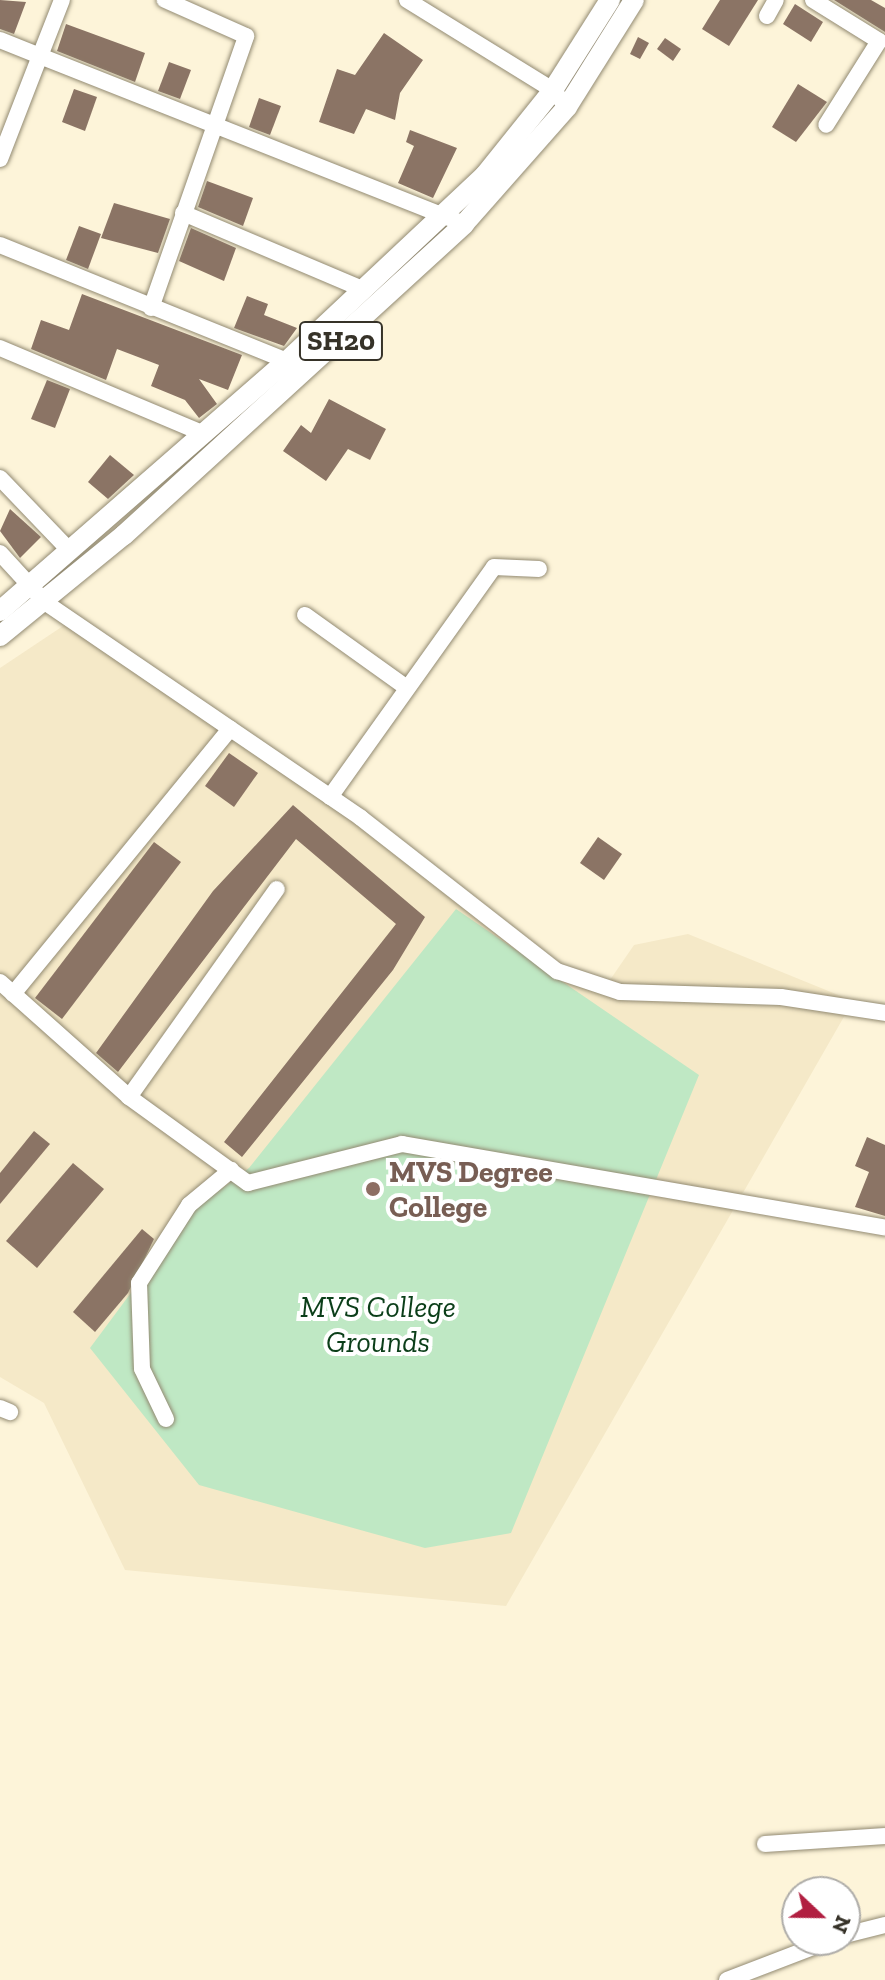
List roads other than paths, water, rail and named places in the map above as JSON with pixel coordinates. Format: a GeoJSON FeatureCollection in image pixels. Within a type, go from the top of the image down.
{"type":"FeatureCollection","features":[{"type":"Feature","properties":{"kind":"main road","name":"SH20"},"geometry":{"type":"LineString","coordinates":[[0,611],[287,361],[443,215],[553,90],[610,0]]}},
{"type":"Feature","properties":{"kind":"main road","name":"SH20"},"geometry":{"type":"LineString","coordinates":[[0,636],[46,603],[309,370],[464,224],[567,107],[634,0]]}},
{"type":"Feature","properties":{"kind":"street"},"geometry":{"type":"LineString","coordinates":[[1,152],[62,0]]}},
{"type":"Feature","properties":{"kind":"street"},"geometry":{"type":"LineString","coordinates":[[151,308],[246,36],[165,0]]}},
{"type":"Feature","properties":{"kind":"street"},"geometry":{"type":"LineString","coordinates":[[407,0],[553,90],[567,107]]}},
{"type":"Feature","properties":{"kind":"street"},"geometry":{"type":"LineString","coordinates":[[767,16],[776,0]]}},
{"type":"Feature","properties":{"kind":"street"},"geometry":{"type":"LineString","coordinates":[[813,0],[882,36],[826,125]]}},
{"type":"Feature","properties":{"kind":"street"},"geometry":{"type":"LineString","coordinates":[[0,40],[218,121],[464,224]]}},
{"type":"Feature","properties":{"kind":"street"},"geometry":{"type":"LineString","coordinates":[[183,213],[364,290]]}},
{"type":"Feature","properties":{"kind":"street"},"geometry":{"type":"LineString","coordinates":[[0,245],[309,370]]}},
{"type":"Feature","properties":{"kind":"street"},"geometry":{"type":"LineString","coordinates":[[0,348],[205,434]]}},
{"type":"Feature","properties":{"kind":"street"},"geometry":{"type":"LineString","coordinates":[[0,478],[70,551]]}},
{"type":"Feature","properties":{"kind":"street"},"geometry":{"type":"LineString","coordinates":[[0,553],[33,583],[46,603],[330,797],[580,983],[637,994],[781,997],[885,1013]]}},
{"type":"Feature","properties":{"kind":"street"},"geometry":{"type":"LineString","coordinates":[[330,797],[494,567],[539,569]]}},
{"type":"Feature","properties":{"kind":"street"},"geometry":{"type":"LineString","coordinates":[[305,615],[407,688]]}},
{"type":"Feature","properties":{"kind":"street"},"geometry":{"type":"LineString","coordinates":[[230,729],[6,988],[129,1097],[248,1183],[402,1144],[885,1227]]}},
{"type":"Feature","properties":{"kind":"street"},"geometry":{"type":"LineString","coordinates":[[129,1097],[277,889]]}},
{"type":"Feature","properties":{"kind":"street"},"geometry":{"type":"LineString","coordinates":[[166,1419],[142,1369],[139,1283],[189,1205],[231,1170]]}},
{"type":"Feature","properties":{"kind":"street"},"geometry":{"type":"LineString","coordinates":[[765,1844],[885,1836]]}},
{"type":"Feature","properties":{"kind":"street"},"geometry":{"type":"LineString","coordinates":[[861,1931],[885,1925]]}},
{"type":"Feature","properties":{"kind":"street"},"geometry":{"type":"LineString","coordinates":[[727,1980],[789,1956]]}},
{"type":"Feature","properties":{"kind":"place","name":"MVS Degree College"},"geometry":{"type":"Point","coordinates":[373,1189]}},
{"type":"Feature","properties":{"kind":"park label","name":"MVS College Grounds"},"geometry":{"type":"Point","coordinates":[378,1324]}}]}
